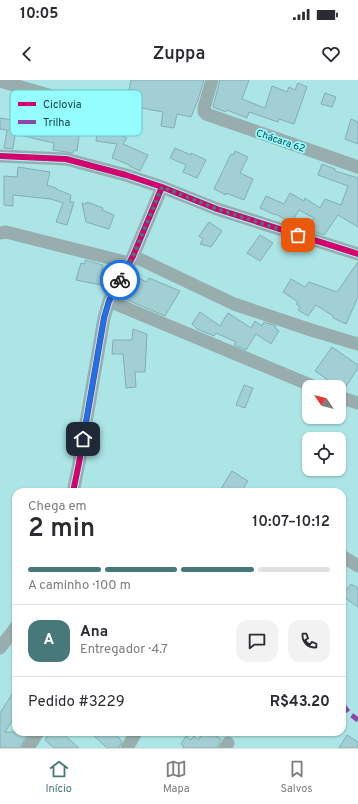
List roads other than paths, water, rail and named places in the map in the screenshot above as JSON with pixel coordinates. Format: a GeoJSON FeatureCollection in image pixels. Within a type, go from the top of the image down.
{"type":"FeatureCollection","features":[{"type":"Feature","properties":{"kind":"street","name":"Chácara 62"},"geometry":{"type":"LineString","coordinates":[[212,80],[204,105],[204,112],[211,117],[358,167]]}},
{"type":"Feature","properties":{"kind":"street"},"geometry":{"type":"LineString","coordinates":[[0,81],[31,90]]}},
{"type":"Feature","properties":{"kind":"street"},"geometry":{"type":"LineString","coordinates":[[0,156],[66,160],[126,175],[162,187],[217,209],[358,254]]}},
{"type":"Feature","properties":{"kind":"street"},"geometry":{"type":"LineString","coordinates":[[74,488],[103,325],[109,301],[131,260],[162,187]]}},
{"type":"Feature","properties":{"kind":"street"},"geometry":{"type":"LineString","coordinates":[[0,233],[6,232],[131,260],[234,304],[358,344]]}},
{"type":"Feature","properties":{"kind":"street"},"geometry":{"type":"LineString","coordinates":[[109,301],[302,382]]}},
{"type":"Feature","properties":{"kind":"street"},"geometry":{"type":"LineString","coordinates":[[346,399],[358,403]]}},
{"type":"Feature","properties":{"kind":"street"},"geometry":{"type":"LineString","coordinates":[[346,558],[358,566]]}},
{"type":"Feature","properties":{"kind":"street"},"geometry":{"type":"LineString","coordinates":[[0,648],[12,632]]}},
{"type":"Feature","properties":{"kind":"street"},"geometry":{"type":"LineString","coordinates":[[28,748],[36,736]]}},
{"type":"Feature","properties":{"kind":"street"},"geometry":{"type":"LineString","coordinates":[[127,748],[135,736]]}}]}
